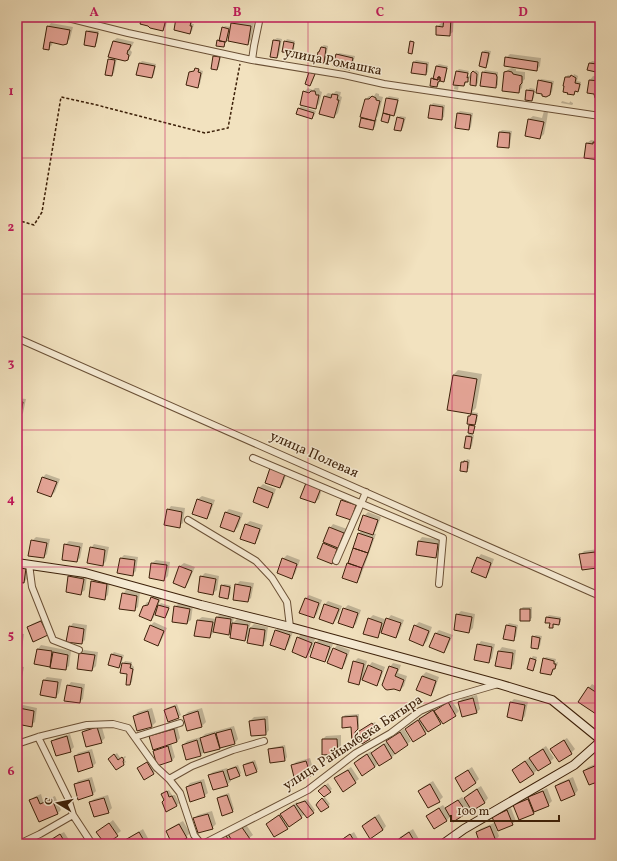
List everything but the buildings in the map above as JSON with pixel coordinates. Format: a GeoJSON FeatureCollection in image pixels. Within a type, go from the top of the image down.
{"type":"FeatureCollection","features":[{"type":"Feature","properties":{"kind":"street","name":"улица Ромашка"},"geometry":{"type":"LineString","coordinates":[[64,17],[241,58],[344,75],[384,84],[600,116]]}},
{"type":"Feature","properties":{"kind":"street"},"geometry":{"type":"LineString","coordinates":[[252,60],[260,17]]}},
{"type":"Feature","properties":{"kind":"street","name":"улица Полевая"},"geometry":{"type":"LineString","coordinates":[[17,338],[600,596]]}},
{"type":"Feature","properties":{"kind":"street"},"geometry":{"type":"LineString","coordinates":[[253,458],[443,538],[439,584]]}},
{"type":"Feature","properties":{"kind":"street"},"geometry":{"type":"LineString","coordinates":[[336,561],[366,492]]}},
{"type":"Feature","properties":{"kind":"street"},"geometry":{"type":"LineString","coordinates":[[188,520],[256,561],[272,578],[287,602],[290,627]]}},
{"type":"Feature","properties":{"kind":"street"},"geometry":{"type":"LineString","coordinates":[[17,563],[84,573],[201,605],[290,627],[552,700],[600,741],[574,766],[464,829],[443,844]]}},
{"type":"Feature","properties":{"kind":"street"},"geometry":{"type":"LineString","coordinates":[[29,564],[32,587],[53,640],[79,650]]}},
{"type":"Feature","properties":{"kind":"street","name":"улица Райымбека Батыра"},"geometry":{"type":"LineString","coordinates":[[202,844],[308,790],[356,754],[391,733],[420,711],[450,698],[499,684]]}},
{"type":"Feature","properties":{"kind":"street"},"geometry":{"type":"LineString","coordinates":[[135,737],[180,722]]}},
{"type":"Feature","properties":{"kind":"street"},"geometry":{"type":"LineString","coordinates":[[17,744],[38,737],[87,725],[113,724],[128,728],[156,767],[169,779],[180,793],[194,835],[202,844]]}},
{"type":"Feature","properties":{"kind":"street"},"geometry":{"type":"LineString","coordinates":[[38,737],[68,798],[73,815],[92,844]]}},
{"type":"Feature","properties":{"kind":"street"},"geometry":{"type":"LineString","coordinates":[[169,779],[192,766],[233,750],[264,741]]}},
{"type":"Feature","properties":{"kind":"street"},"geometry":{"type":"LineString","coordinates":[[18,844],[40,834],[73,815]]}},
{"type":"Feature","properties":{"kind":"path"},"geometry":{"type":"LineString","coordinates":[[17,220],[34,225],[42,212],[61,97],[205,133],[228,128],[241,58]]}}]}
